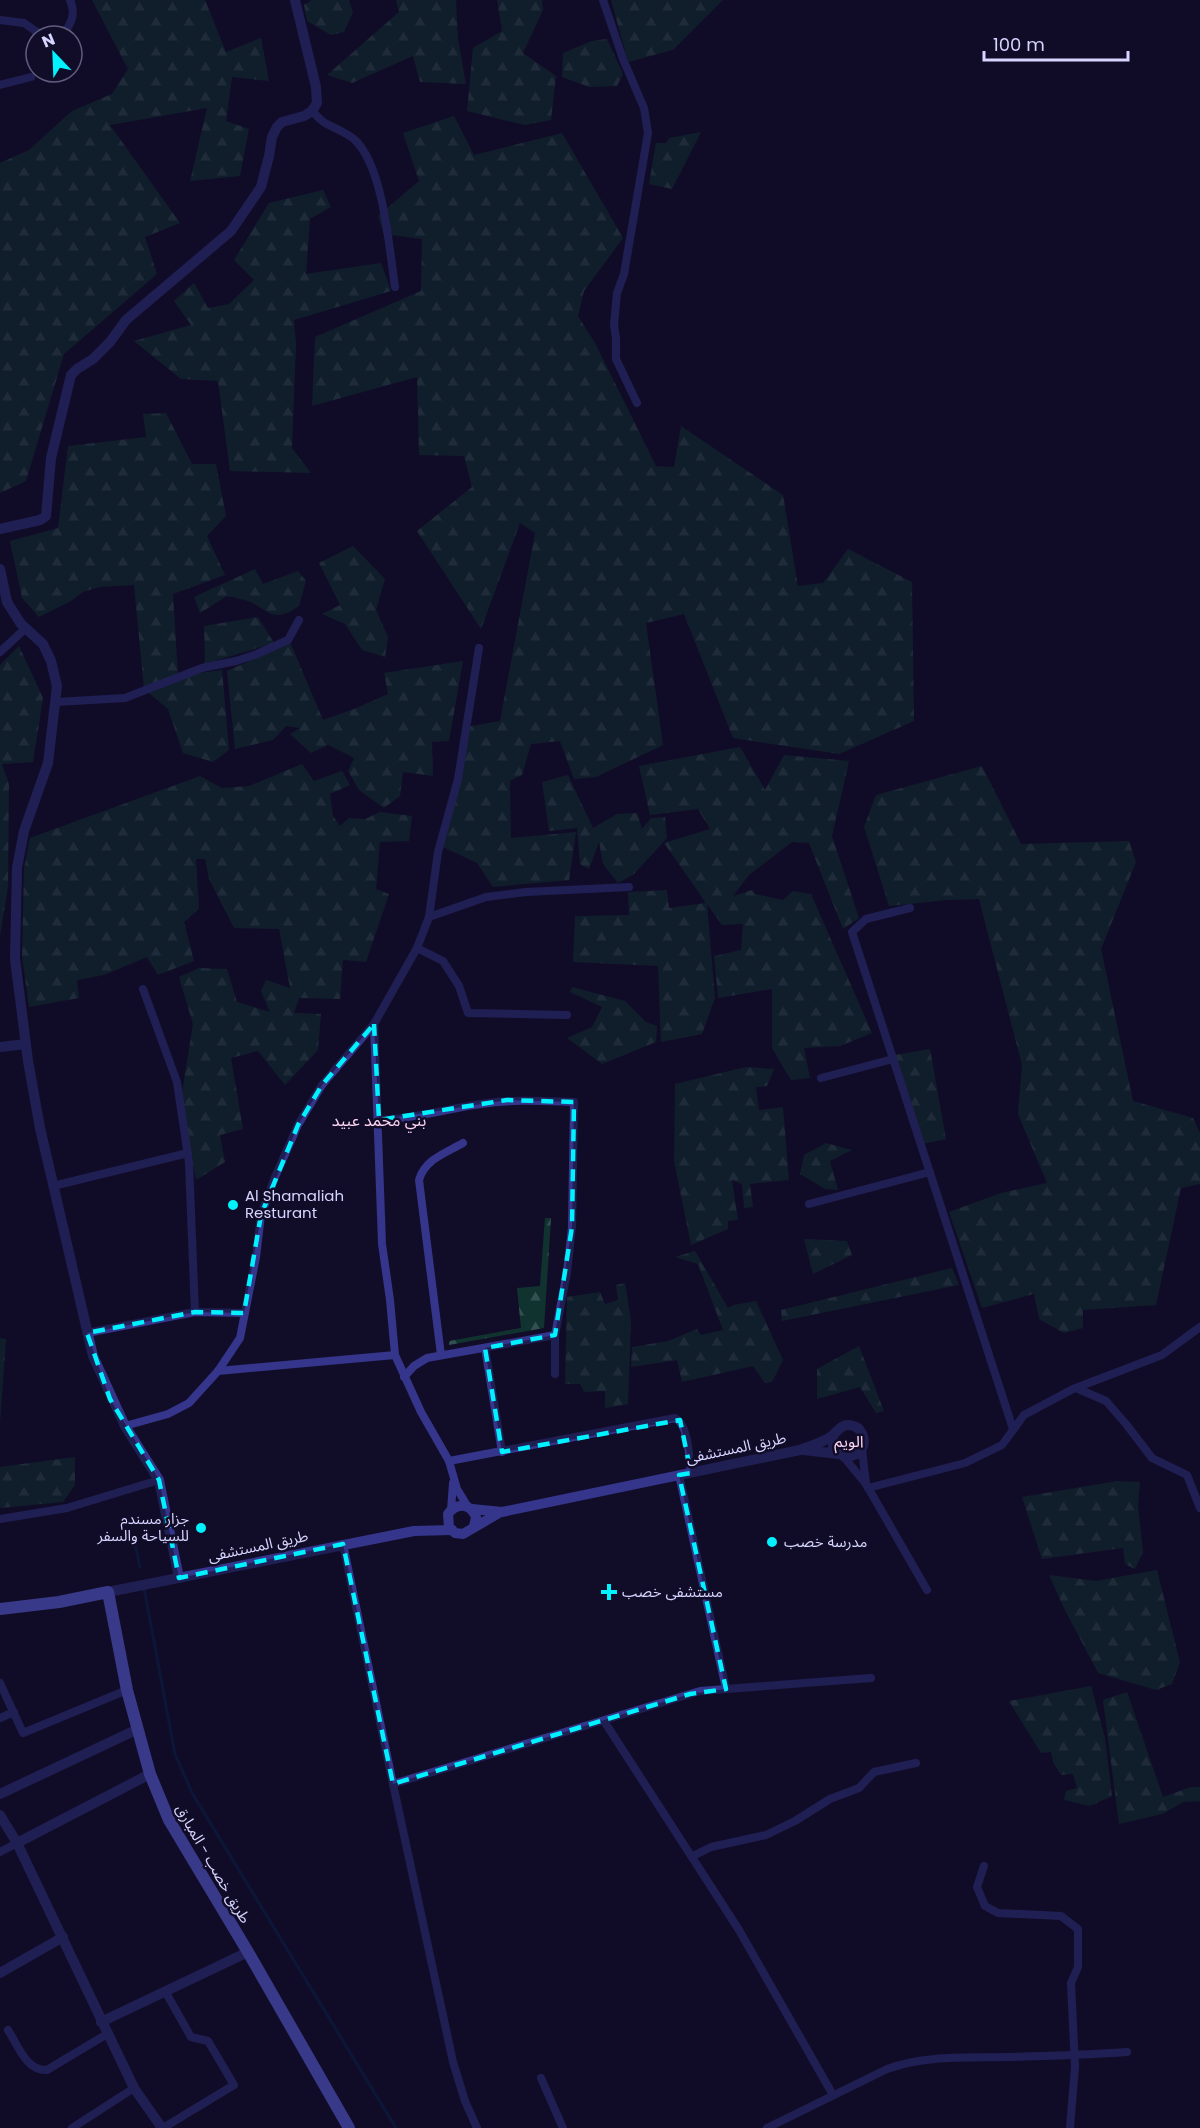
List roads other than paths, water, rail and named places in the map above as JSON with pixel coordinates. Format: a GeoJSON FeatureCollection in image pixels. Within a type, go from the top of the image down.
{"type":"FeatureCollection","features":[{"type":"Feature","properties":{"kind":"main road"},"geometry":{"type":"LineString","coordinates":[[0,1609],[59,1602],[108,1592]]}},
{"type":"Feature","properties":{"kind":"main road","name":"طريق خصب - المبارق"},"geometry":{"type":"LineString","coordinates":[[108,1592],[127,1690],[150,1774],[169,1820],[349,2128]]}},
{"type":"Feature","properties":{"kind":"street"},"geometry":{"type":"LineString","coordinates":[[0,20],[24,23],[37,32],[48,34],[67,29],[72,21],[74,8],[70,0]]}},
{"type":"Feature","properties":{"kind":"street"},"geometry":{"type":"LineString","coordinates":[[0,529],[40,520],[46,516],[51,458],[71,375],[99,354],[126,320],[231,231],[261,187],[272,137],[277,127],[282,122],[304,116],[312,111],[317,103],[316,87],[295,0]]}},
{"type":"Feature","properties":{"kind":"street"},"geometry":{"type":"LineString","coordinates":[[603,0],[623,59],[644,108],[648,133],[624,274],[617,293],[614,325],[616,359],[638,403]]}},
{"type":"Feature","properties":{"kind":"street"},"geometry":{"type":"LineString","coordinates":[[0,85],[24,79]]}},
{"type":"Feature","properties":{"kind":"street"},"geometry":{"type":"LineString","coordinates":[[312,111],[323,122],[346,133],[357,142],[373,171],[381,198],[395,288]]}},
{"type":"Feature","properties":{"kind":"street"},"geometry":{"type":"LineString","coordinates":[[0,569],[7,602],[26,628],[43,644],[51,661],[57,686],[48,763],[24,831],[18,868],[15,959],[40,1128],[93,1356],[124,1426],[159,1480],[179,1578]]}},
{"type":"Feature","properties":{"kind":"street"},"geometry":{"type":"LineString","coordinates":[[56,702],[125,698],[202,668],[257,654],[288,640],[299,620]]}},
{"type":"Feature","properties":{"kind":"street"},"geometry":{"type":"LineString","coordinates":[[0,652],[26,628]]}},
{"type":"Feature","properties":{"kind":"street"},"geometry":{"type":"LineString","coordinates":[[124,1426],[168,1414],[189,1403],[218,1371],[240,1338],[256,1257],[261,1215],[298,1125],[322,1085],[374,1024],[417,948],[429,917],[438,852],[458,779],[478,648]]}},
{"type":"Feature","properties":{"kind":"street"},"geometry":{"type":"LineString","coordinates":[[429,917],[486,897],[526,892],[629,887]]}},
{"type":"Feature","properties":{"kind":"street"},"geometry":{"type":"LineString","coordinates":[[910,908],[866,919],[852,932],[1013,1429]]}},
{"type":"Feature","properties":{"kind":"street"},"geometry":{"type":"LineString","coordinates":[[417,948],[444,961],[459,986],[468,1013],[567,1015]]}},
{"type":"Feature","properties":{"kind":"street"},"geometry":{"type":"LineString","coordinates":[[143,989],[177,1082],[188,1153],[195,1312]]}},
{"type":"Feature","properties":{"kind":"street"},"geometry":{"type":"LineString","coordinates":[[374,1024],[382,1244],[395,1354],[404,1377],[449,1461],[453,1480],[447,1523],[452,1530],[463,1534],[474,1526],[476,1517],[453,1480]]}},
{"type":"Feature","properties":{"kind":"street"},"geometry":{"type":"LineString","coordinates":[[0,1047],[26,1044]]}},
{"type":"Feature","properties":{"kind":"street"},"geometry":{"type":"LineString","coordinates":[[821,1078],[893,1059]]}},
{"type":"Feature","properties":{"kind":"street"},"geometry":{"type":"LineString","coordinates":[[379,1120],[405,1119],[507,1100],[574,1102],[572,1227],[567,1272],[555,1335],[555,1374]]}},
{"type":"Feature","properties":{"kind":"street"},"geometry":{"type":"LineString","coordinates":[[441,1355],[419,1180],[427,1164],[464,1143]]}},
{"type":"Feature","properties":{"kind":"street"},"geometry":{"type":"LineString","coordinates":[[53,1186],[188,1153]]}},
{"type":"Feature","properties":{"kind":"street"},"geometry":{"type":"LineString","coordinates":[[809,1204],[930,1172]]}},
{"type":"Feature","properties":{"kind":"street"},"geometry":{"type":"LineString","coordinates":[[87,1333],[195,1312],[244,1313]]}},
{"type":"Feature","properties":{"kind":"street"},"geometry":{"type":"LineString","coordinates":[[867,1486],[964,1463],[1002,1445],[1024,1415],[1076,1388],[1162,1355],[1200,1328]]}},
{"type":"Feature","properties":{"kind":"street"},"geometry":{"type":"LineString","coordinates":[[404,1377],[420,1362],[441,1355],[555,1335]]}},
{"type":"Feature","properties":{"kind":"street"},"geometry":{"type":"LineString","coordinates":[[485,1347],[502,1452]]}},
{"type":"Feature","properties":{"kind":"street"},"geometry":{"type":"LineString","coordinates":[[218,1371],[395,1354]]}},
{"type":"Feature","properties":{"kind":"street"},"geometry":{"type":"LineString","coordinates":[[1076,1388],[1106,1401],[1152,1458],[1187,1475],[1200,1508]]}},
{"type":"Feature","properties":{"kind":"street"},"geometry":{"type":"LineString","coordinates":[[449,1461],[675,1418],[680,1420],[685,1431],[691,1473]]}},
{"type":"Feature","properties":{"kind":"street"},"geometry":{"type":"LineString","coordinates":[[867,1486],[862,1449],[864,1438],[858,1428],[853,1425],[841,1426],[833,1435],[833,1447],[867,1486],[927,1590]]}},
{"type":"Feature","properties":{"kind":"street","name":"طريق المستشفى"},"geometry":{"type":"LineString","coordinates":[[474,1526],[502,1512],[800,1450],[833,1435]]}},
{"type":"Feature","properties":{"kind":"street"},"geometry":{"type":"LineString","coordinates":[[841,1455],[852,1457],[862,1449]]}},
{"type":"Feature","properties":{"kind":"street","name":"طريق المستشفى"},"geometry":{"type":"LineString","coordinates":[[800,1450],[841,1455]]}},
{"type":"Feature","properties":{"kind":"street"},"geometry":{"type":"LineString","coordinates":[[679,1475],[726,1689]]}},
{"type":"Feature","properties":{"kind":"street"},"geometry":{"type":"LineString","coordinates":[[0,1519],[67,1508],[159,1480]]}},
{"type":"Feature","properties":{"kind":"street"},"geometry":{"type":"LineString","coordinates":[[449,1512],[459,1505],[470,1508]]}},
{"type":"Feature","properties":{"kind":"street","name":"طريق المستشفى"},"geometry":{"type":"LineString","coordinates":[[470,1508],[502,1512]]}},
{"type":"Feature","properties":{"kind":"street","name":"طريق المستشفى"},"geometry":{"type":"LineString","coordinates":[[414,1531],[449,1512]]}},
{"type":"Feature","properties":{"kind":"street","name":"طريق المستشفى"},"geometry":{"type":"LineString","coordinates":[[108,1592],[414,1531],[452,1530]]}},
{"type":"Feature","properties":{"kind":"street"},"geometry":{"type":"LineString","coordinates":[[343,1544],[453,2062],[465,2101],[477,2128]]}},
{"type":"Feature","properties":{"kind":"street"},"geometry":{"type":"LineString","coordinates":[[393,1784],[700,1691],[872,1678]]}},
{"type":"Feature","properties":{"kind":"street"},"geometry":{"type":"LineString","coordinates":[[0,1683],[23,1733],[127,1690]]}},
{"type":"Feature","properties":{"kind":"street"},"geometry":{"type":"LineString","coordinates":[[0,1718],[14,1712]]}},
{"type":"Feature","properties":{"kind":"street"},"geometry":{"type":"LineString","coordinates":[[604,1721],[739,1930],[833,2096]]}},
{"type":"Feature","properties":{"kind":"street"},"geometry":{"type":"LineString","coordinates":[[0,1794],[138,1730]]}},
{"type":"Feature","properties":{"kind":"street"},"geometry":{"type":"LineString","coordinates":[[693,1856],[711,1847],[766,1835],[795,1821],[830,1799],[859,1788],[874,1772],[916,1763]]}},
{"type":"Feature","properties":{"kind":"street"},"geometry":{"type":"LineString","coordinates":[[0,1852],[150,1774]]}},
{"type":"Feature","properties":{"kind":"street"},"geometry":{"type":"LineString","coordinates":[[0,1815],[63,1937],[134,2088],[162,2128],[234,2085],[208,2041],[192,2037],[165,1991]]}},
{"type":"Feature","properties":{"kind":"street"},"geometry":{"type":"LineString","coordinates":[[984,1866],[977,1887],[985,1906],[998,1913],[1061,1916],[1078,1929],[1078,1967],[1071,1983],[1075,2056],[1070,2128]]}},
{"type":"Feature","properties":{"kind":"street"},"geometry":{"type":"LineString","coordinates":[[1,1969],[63,1937]]}},
{"type":"Feature","properties":{"kind":"street"},"geometry":{"type":"LineString","coordinates":[[101,2022],[248,1952]]}},
{"type":"Feature","properties":{"kind":"street"},"geometry":{"type":"LineString","coordinates":[[8,2030],[32,2067],[39,2070],[47,2070],[107,2034]]}},
{"type":"Feature","properties":{"kind":"street"},"geometry":{"type":"LineString","coordinates":[[767,2128],[887,2069],[919,2060],[1075,2056],[1127,2052]]}},
{"type":"Feature","properties":{"kind":"street"},"geometry":{"type":"LineString","coordinates":[[541,2078],[563,2128]]}},
{"type":"Feature","properties":{"kind":"street"},"geometry":{"type":"LineString","coordinates":[[72,2128],[134,2088]]}},
{"type":"Feature","properties":{"kind":"waterway"},"geometry":{"type":"LineString","coordinates":[[134,1540],[140,1567]]}},
{"type":"Feature","properties":{"kind":"waterway"},"geometry":{"type":"LineString","coordinates":[[144,1588],[175,1754],[192,1793],[396,2128]]}},
{"type":"Feature","properties":{"kind":"place","name":"Al Shamaliah Resturant"},"geometry":{"type":"Point","coordinates":[233,1205]}},
{"type":"Feature","properties":{"kind":"place","name":"جزار مسندم للسياحة والسفر"},"geometry":{"type":"Point","coordinates":[201,1528]}},
{"type":"Feature","properties":{"kind":"place","name":"مدرسة خصب"},"geometry":{"type":"Point","coordinates":[772,1542]}},
{"type":"Feature","properties":{"kind":"place","name":"مستشفى خصب"},"geometry":{"type":"Point","coordinates":[609,1592]}},
{"type":"Feature","properties":{"kind":"district","name":"بني محمد عبيد"},"geometry":{"type":"Point","coordinates":[379,1120]}},
{"type":"Feature","properties":{"kind":"district","name":"الويم"},"geometry":{"type":"Point","coordinates":[849,1441]}}]}
